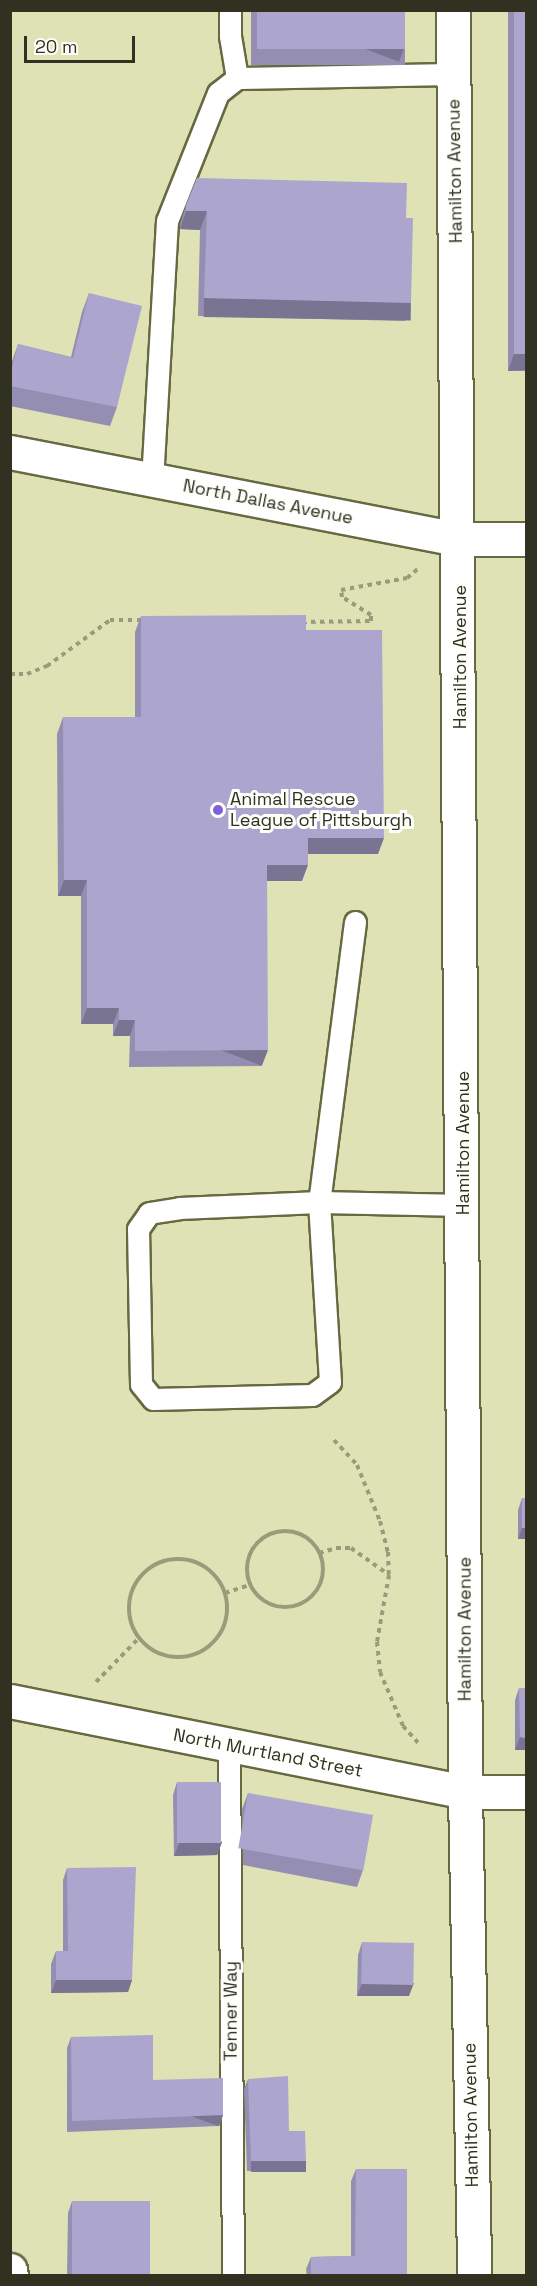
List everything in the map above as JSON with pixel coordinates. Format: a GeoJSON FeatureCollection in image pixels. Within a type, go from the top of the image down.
{"type":"FeatureCollection","features":[{"type":"Feature","properties":{"kind":"street","name":"Hamilton Avenue"},"geometry":{"type":"LineString","coordinates":[[453,10],[464,1205],[465,1792],[474,2276]]}},
{"type":"Feature","properties":{"kind":"street","name":"North Dallas Avenue"},"geometry":{"type":"LineString","coordinates":[[10,452],[459,539],[526,539]]}},
{"type":"Feature","properties":{"kind":"street","name":"North Murtland Street"},"geometry":{"type":"LineString","coordinates":[[10,1701],[465,1792],[526,1792]]}},
{"type":"Feature","properties":{"kind":"street"},"geometry":{"type":"LineString","coordinates":[[10,2270],[10,2276]]}},
{"type":"Feature","properties":{"kind":"lane"},"geometry":{"type":"LineString","coordinates":[[230,10],[230,36],[237,78]]}},
{"type":"Feature","properties":{"kind":"lane"},"geometry":{"type":"LineString","coordinates":[[152,481],[167,221],[218,93],[237,78],[454,74]]}},
{"type":"Feature","properties":{"kind":"lane"},"geometry":{"type":"LineString","coordinates":[[355,922],[319,1202],[330,1382],[312,1395],[153,1399],[141,1384],[138,1229],[149,1213],[179,1208],[319,1202],[464,1205]]}},
{"type":"Feature","properties":{"kind":"lane","name":"Tenner Way"},"geometry":{"type":"LineString","coordinates":[[229,1746],[233,2276]]}},
{"type":"Feature","properties":{"kind":"path"},"geometry":{"type":"LineString","coordinates":[[289,623],[371,621],[371,615],[342,597],[341,590],[407,578],[422,567]]}},
{"type":"Feature","properties":{"kind":"path"},"geometry":{"type":"LineString","coordinates":[[10,674],[27,674],[47,666],[110,620],[156,620]]}},
{"type":"Feature","properties":{"kind":"path"},"geometry":{"type":"LineString","coordinates":[[334,1440],[357,1465],[371,1493],[388,1552],[389,1575],[377,1642],[380,1672],[403,1726],[424,1749]]}},
{"type":"Feature","properties":{"kind":"path"},"geometry":{"type":"LineString","coordinates":[[272,1533],[297,1533],[309,1539],[320,1554],[323,1573],[320,1585],[303,1603],[278,1608],[257,1595],[250,1585],[246,1572],[253,1548],[272,1533]]}},
{"type":"Feature","properties":{"kind":"path"},"geometry":{"type":"LineString","coordinates":[[320,1554],[336,1548],[351,1548],[389,1575]]}},
{"type":"Feature","properties":{"kind":"path"},"geometry":{"type":"LineString","coordinates":[[179,1558],[194,1561],[208,1568],[225,1593],[224,1627],[201,1652],[185,1657],[168,1656],[139,1638],[129,1606],[131,1591],[150,1567],[179,1558]]}},
{"type":"Feature","properties":{"kind":"path"},"geometry":{"type":"LineString","coordinates":[[225,1593],[250,1585]]}},
{"type":"Feature","properties":{"kind":"path"},"geometry":{"type":"LineString","coordinates":[[93,1684],[139,1638]]}},
{"type":"Feature","properties":{"kind":"building"},"geometry":{"type":"Polygon","coordinates":[[[257,10],[405,10],[405,49],[257,49],[257,10]]]}},
{"type":"Feature","properties":{"kind":"building"},"geometry":{"type":"Polygon","coordinates":[[[514,10],[526,10],[526,354],[514,354],[514,10]]]}},
{"type":"Feature","properties":{"kind":"building"},"geometry":{"type":"Polygon","coordinates":[[[197,178],[407,183],[406,218],[413,218],[411,303],[204,298],[207,211],[186,211],[186,205],[197,178]]]}},
{"type":"Feature","properties":{"kind":"building"},"geometry":{"type":"Polygon","coordinates":[[[89,293],[142,306],[117,407],[10,386],[10,376],[18,344],[73,358],[89,293]]]}},
{"type":"Feature","properties":{"kind":"building","name":"Animal Rescue League of Pittsburgh"},"geometry":{"type":"Polygon","coordinates":[[[306,615],[306,630],[382,630],[384,838],[308,838],[308,865],[267,865],[268,1050],[135,1051],[135,1020],[119,1020],[119,1008],[87,1008],[87,880],[64,880],[63,717],[141,717],[141,616],[306,615]]]}},
{"type":"Feature","properties":{"kind":"building"},"geometry":{"type":"Polygon","coordinates":[[[522,1498],[526,1498],[526,1528],[522,1528],[522,1498]]]}},
{"type":"Feature","properties":{"kind":"building"},"geometry":{"type":"Polygon","coordinates":[[[519,1688],[526,1688],[526,1738],[520,1737],[519,1688]]]}},
{"type":"Feature","properties":{"kind":"building"},"geometry":{"type":"Polygon","coordinates":[[[177,1782],[221,1782],[221,1843],[177,1843],[177,1782]]]}},
{"type":"Feature","properties":{"kind":"building"},"geometry":{"type":"Polygon","coordinates":[[[248,1793],[373,1815],[363,1870],[238,1848],[248,1793]]]}},
{"type":"Feature","properties":{"kind":"building"},"geometry":{"type":"Polygon","coordinates":[[[136,1867],[132,1980],[56,1980],[56,1951],[68,1951],[67,1868],[136,1867]]]}},
{"type":"Feature","properties":{"kind":"building"},"geometry":{"type":"Polygon","coordinates":[[[362,1942],[414,1943],[413,1985],[361,1984],[362,1942]]]}},
{"type":"Feature","properties":{"kind":"building"},"geometry":{"type":"Polygon","coordinates":[[[153,2035],[153,2080],[223,2078],[223,2115],[72,2121],[71,2037],[153,2035]]]}},
{"type":"Feature","properties":{"kind":"building"},"geometry":{"type":"Polygon","coordinates":[[[288,2076],[289,2131],[305,2131],[306,2161],[251,2161],[248,2079],[288,2076]]]}},
{"type":"Feature","properties":{"kind":"building"},"geometry":{"type":"Polygon","coordinates":[[[356,2169],[407,2169],[407,2276],[311,2276],[311,2257],[355,2256],[356,2169]]]}},
{"type":"Feature","properties":{"kind":"building"},"geometry":{"type":"Polygon","coordinates":[[[72,2201],[150,2201],[150,2276],[72,2276],[72,2201]]]}},
{"type":"Feature","properties":{"kind":"place","name":"Animal Rescue League of Pittsburgh"},"geometry":{"type":"Point","coordinates":[218,810]}}]}
